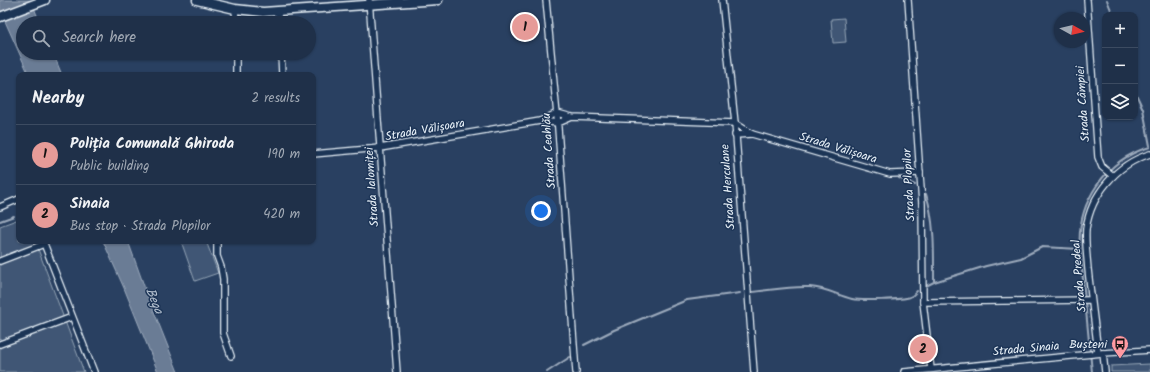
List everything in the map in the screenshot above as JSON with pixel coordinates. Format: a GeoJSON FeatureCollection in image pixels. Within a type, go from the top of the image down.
{"type":"FeatureCollection","features":[{"type":"Feature","properties":{"kind":"street"},"geometry":{"type":"LineString","coordinates":[[0,17],[45,0]]}},
{"type":"Feature","properties":{"kind":"street"},"geometry":{"type":"LineString","coordinates":[[197,0],[235,9],[258,12],[278,12],[369,3],[438,0]]}},
{"type":"Feature","properties":{"kind":"street","name":"Strada Ceahlău"},"geometry":{"type":"LineString","coordinates":[[546,0],[558,123],[576,372]]}},
{"type":"Feature","properties":{"kind":"street","name":"Strada Herculane"},"geometry":{"type":"LineString","coordinates":[[722,0],[735,124],[754,372]]}},
{"type":"Feature","properties":{"kind":"street","name":"Strada Plopilor"},"geometry":{"type":"LineString","coordinates":[[908,0],[922,204],[923,302],[931,369]]}},
{"type":"Feature","properties":{"kind":"street","name":"Strada Câmpiei"},"geometry":{"type":"LineString","coordinates":[[1087,0],[1098,157],[1100,163],[1110,173]]}},
{"type":"Feature","properties":{"kind":"street","name":"Strada Ialomiței"},"geometry":{"type":"LineString","coordinates":[[369,3],[397,372]]}},
{"type":"Feature","properties":{"kind":"street"},"geometry":{"type":"LineString","coordinates":[[235,9],[236,16]]}},
{"type":"Feature","properties":{"kind":"street"},"geometry":{"type":"LineString","coordinates":[[278,12],[278,16]]}},
{"type":"Feature","properties":{"kind":"street"},"geometry":{"type":"LineString","coordinates":[[236,60],[236,72]]}},
{"type":"Feature","properties":{"kind":"street"},"geometry":{"type":"LineString","coordinates":[[281,60],[282,72]]}},
{"type":"Feature","properties":{"kind":"street","name":"Strada Vălișoara"},"geometry":{"type":"LineString","coordinates":[[316,154],[380,148],[540,121],[557,114],[572,117],[735,124],[752,134]]}},
{"type":"Feature","properties":{"kind":"street","name":"Strada Vălișoara"},"geometry":{"type":"LineString","coordinates":[[540,121],[558,123],[572,117]]}},
{"type":"Feature","properties":{"kind":"street","name":"Strada Vălișoara"},"geometry":{"type":"LineString","coordinates":[[735,133],[752,134],[890,174],[920,173]]}},
{"type":"Feature","properties":{"kind":"street","name":"Strada Predeal"},"geometry":{"type":"LineString","coordinates":[[1105,372],[1098,353],[1090,300],[1086,239],[1087,225],[1110,173],[1128,163],[1150,154]]}},
{"type":"Feature","properties":{"kind":"street"},"geometry":{"type":"LineString","coordinates":[[0,207],[16,200]]}},
{"type":"Feature","properties":{"kind":"street"},"geometry":{"type":"LineString","coordinates":[[0,261],[42,244]]}},
{"type":"Feature","properties":{"kind":"street"},"geometry":{"type":"LineString","coordinates":[[44,244],[94,372]]}},
{"type":"Feature","properties":{"kind":"street"},"geometry":{"type":"LineString","coordinates":[[217,244],[217,256],[223,279],[223,333],[231,356]]}},
{"type":"Feature","properties":{"kind":"street"},"geometry":{"type":"LineString","coordinates":[[923,302],[1090,300]]}},
{"type":"Feature","properties":{"kind":"street"},"geometry":{"type":"LineString","coordinates":[[0,344],[72,317]]}},
{"type":"Feature","properties":{"kind":"street","name":"Strada Sinaia"},"geometry":{"type":"LineString","coordinates":[[904,372],[1098,353],[1150,350]]}},
{"type":"Feature","properties":{"kind":"shaded area"},"geometry":{"type":"Polygon","coordinates":[[[0,0],[31,0],[37,16],[16,16],[16,46],[0,10],[0,0]]]}},
{"type":"Feature","properties":{"kind":"shaded area"},"geometry":{"type":"Polygon","coordinates":[[[844,18],[846,42],[833,43],[831,19],[844,18]]]}},
{"type":"Feature","properties":{"kind":"shaded area"},"geometry":{"type":"Polygon","coordinates":[[[22,60],[56,60],[61,72],[28,72],[22,60]]]}},
{"type":"Feature","properties":{"kind":"shaded area"},"geometry":{"type":"Polygon","coordinates":[[[16,220],[16,244],[36,244],[84,372],[0,372],[0,226],[16,220]]]}},
{"type":"Feature","properties":{"kind":"shaded area"},"geometry":{"type":"Polygon","coordinates":[[[104,244],[129,244],[178,372],[158,372],[104,244]]]}},
{"type":"Feature","properties":{"kind":"shaded area"},"geometry":{"type":"Polygon","coordinates":[[[182,244],[207,244],[218,273],[195,281],[182,244]]]}},
{"type":"Feature","properties":{"kind":"shaded area"},"geometry":{"type":"Polygon","coordinates":[[[1150,364],[1150,372],[1111,372],[1111,366],[1150,364]]]}},
{"type":"Feature","properties":{"kind":"waterway"},"geometry":{"type":"LineString","coordinates":[[1107,0],[1112,12]]}},
{"type":"Feature","properties":{"kind":"waterway"},"geometry":{"type":"LineString","coordinates":[[1138,98],[1143,109],[1150,146]]}},
{"type":"Feature","properties":{"kind":"waterway"},"geometry":{"type":"LineString","coordinates":[[548,120],[564,118]]}},
{"type":"Feature","properties":{"kind":"waterway"},"geometry":{"type":"LineString","coordinates":[[926,286],[934,282],[986,266],[1021,258],[1042,247],[1080,249],[1080,232],[1083,215],[1097,185],[1107,172],[1120,162],[1134,153],[1150,147]]}},
{"type":"Feature","properties":{"kind":"waterway"},"geometry":{"type":"LineString","coordinates":[[899,178],[915,185]]}},
{"type":"Feature","properties":{"kind":"waterway"},"geometry":{"type":"LineString","coordinates":[[926,194],[931,215],[934,248],[934,282]]}},
{"type":"Feature","properties":{"kind":"waterway"},"geometry":{"type":"LineString","coordinates":[[0,221],[14,216]]}},
{"type":"Feature","properties":{"kind":"waterway"},"geometry":{"type":"LineString","coordinates":[[1080,249],[1092,372]]}},
{"type":"Feature","properties":{"kind":"waterway"},"geometry":{"type":"LineString","coordinates":[[752,292],[810,287],[826,290],[852,299],[872,300],[906,298],[912,296],[917,291]]}},
{"type":"Feature","properties":{"kind":"waterway"},"geometry":{"type":"LineString","coordinates":[[584,345],[614,330],[687,300],[740,293]]}},
{"type":"Feature","properties":{"kind":"waterway"},"geometry":{"type":"LineString","coordinates":[[547,372],[570,357]]}},
{"type":"Feature","properties":{"kind":"place","name":"Poliția Comunală Ghiroda"},"geometry":{"type":"Point","coordinates":[525,27]}},
{"type":"Feature","properties":{"kind":"place","name":"Sinaia"},"geometry":{"type":"Point","coordinates":[923,349]}},
{"type":"Feature","properties":{"kind":"place","name":"Bușteni"},"geometry":{"type":"Point","coordinates":[1120,359]}},
{"type":"Feature","properties":{"kind":"water label","name":"Bega"},"geometry":{"type":"Point","coordinates":[154,301]}}]}
